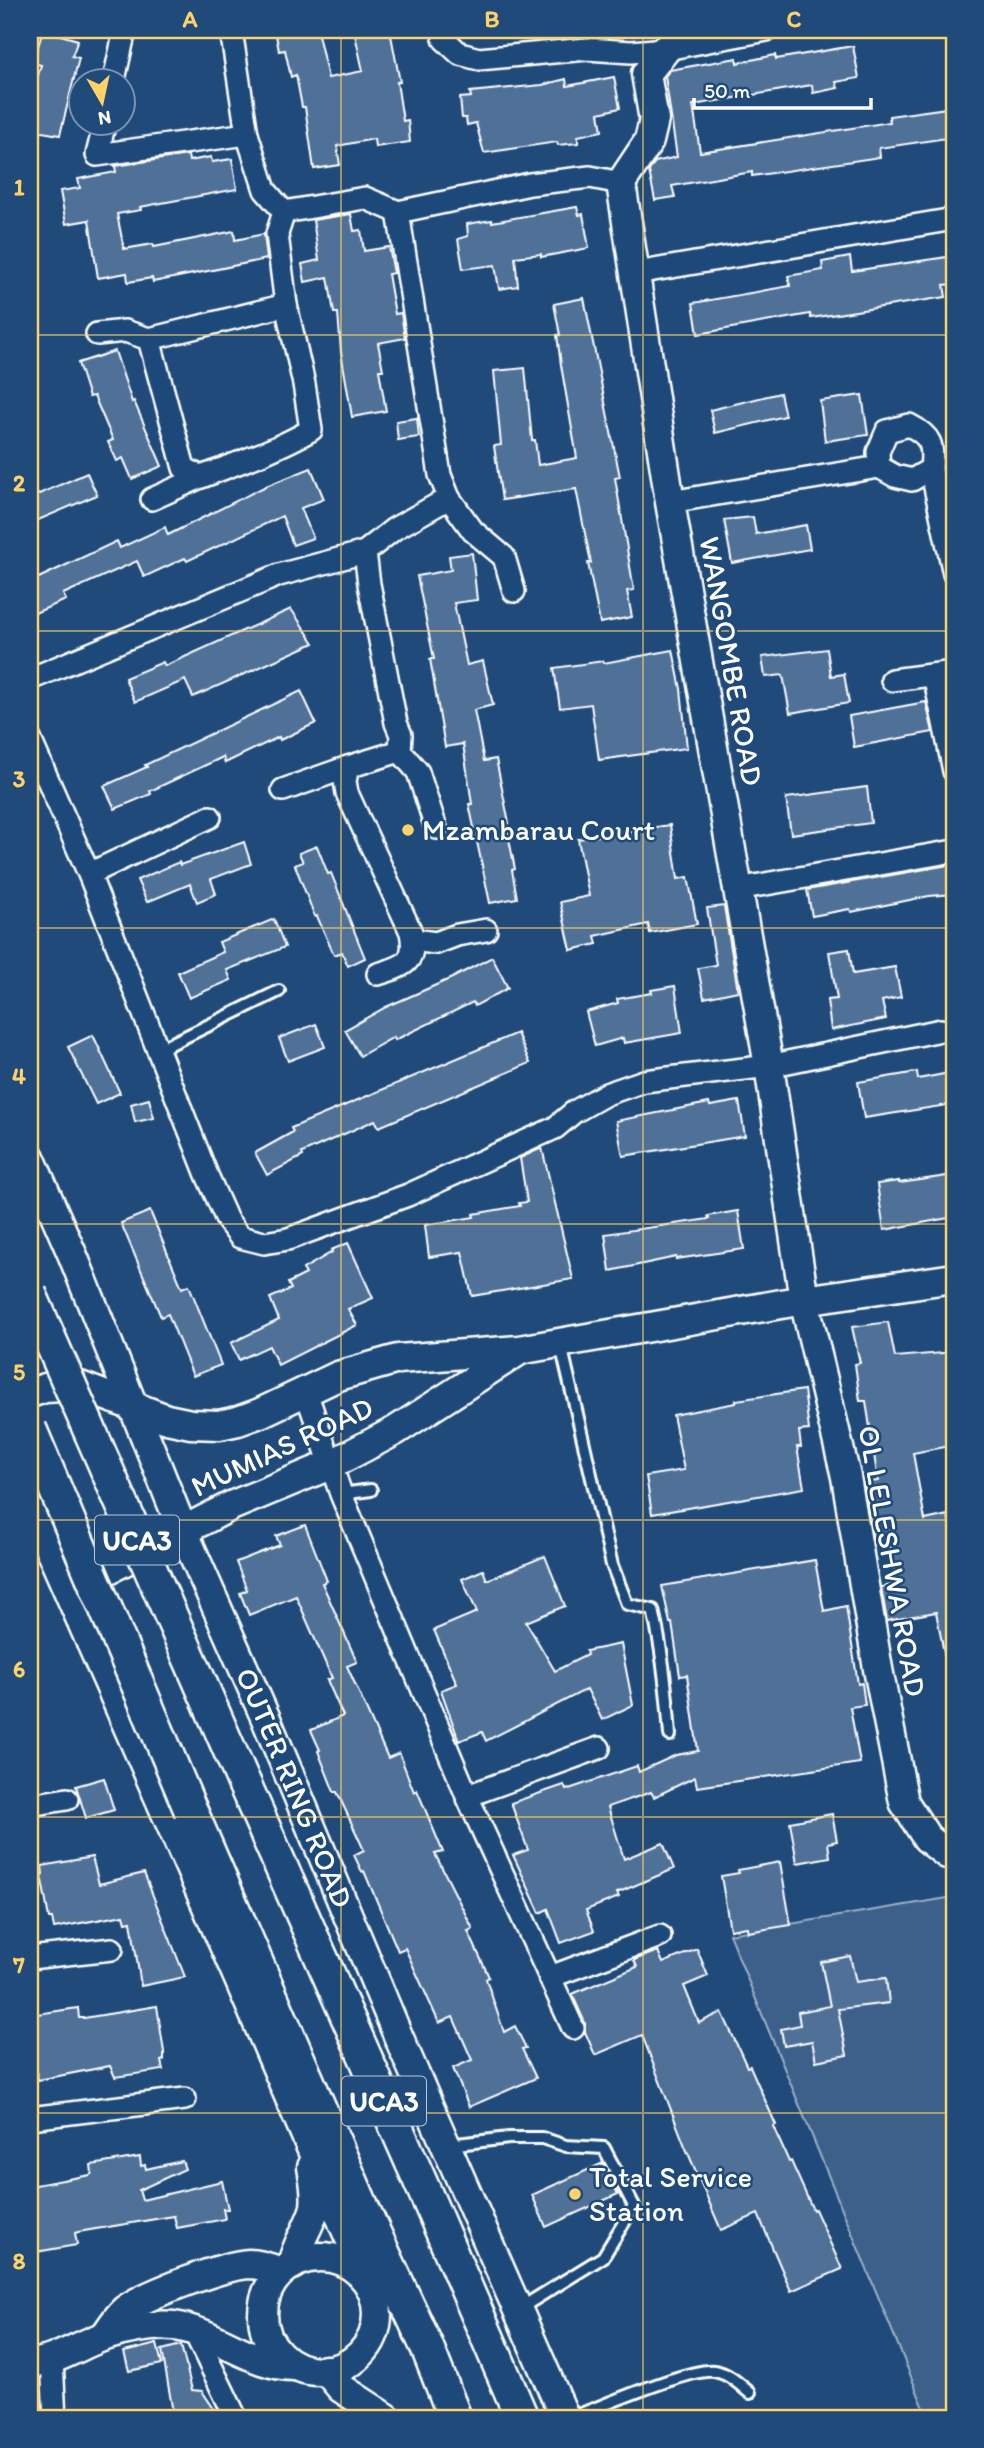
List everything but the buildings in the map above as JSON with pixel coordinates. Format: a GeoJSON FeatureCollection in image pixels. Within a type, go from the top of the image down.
{"type":"FeatureCollection","features":[{"type":"Feature","properties":{"kind":"main road"},"geometry":{"type":"LineString","coordinates":[[621,183],[649,141],[654,120],[638,63],[666,48]]}},
{"type":"Feature","properties":{"kind":"main road","name":"WANGOMBE ROAD"},"geometry":{"type":"LineString","coordinates":[[621,183],[670,502],[769,1066],[804,1300]]}},
{"type":"Feature","properties":{"kind":"main road","name":"OUTER RING ROAD"},"geometry":{"type":"LineString","coordinates":[[30,1157],[73,1256],[183,1531],[271,1731],[399,2038],[565,2418]]}},
{"type":"Feature","properties":{"kind":"main road","name":"MUMIAS ROAD"},"geometry":{"type":"LineString","coordinates":[[30,1393],[46,1388],[80,1386],[167,1419],[191,1424],[219,1425],[260,1413],[338,1376],[398,1359],[519,1350],[804,1300],[954,1278]]}},
{"type":"Feature","properties":{"kind":"main road","name":"OUTER RING ROAD"},"geometry":{"type":"LineString","coordinates":[[30,1294],[328,1969],[522,2418]]}},
{"type":"Feature","properties":{"kind":"main road","name":"OL LELESHWA ROAD"},"geometry":{"type":"LineString","coordinates":[[804,1300],[846,1477],[878,1669],[904,1802],[927,1838],[947,1854],[954,1856]]}},
{"type":"Feature","properties":{"kind":"main road","name":"MUMIAS ROAD"},"geometry":{"type":"LineString","coordinates":[[64,1582],[103,1572],[231,1506],[330,1465],[395,1431],[519,1350]]}},
{"type":"Feature","properties":{"kind":"main road","name":"UCA3"},"geometry":{"type":"LineString","coordinates":[[30,1429],[196,1823],[365,2213],[427,2347],[455,2418]]}},
{"type":"Feature","properties":{"kind":"main road","name":"UCA3"},"geometry":{"type":"LineString","coordinates":[[30,1504],[374,2295]]}},
{"type":"Feature","properties":{"kind":"main road","name":"UCA3"},"geometry":{"type":"LineString","coordinates":[[287,2268],[314,2208],[316,2197],[308,2140]]}},
{"type":"Feature","properties":{"kind":"main road"},"geometry":{"type":"LineString","coordinates":[[41,2362],[105,2336],[155,2326],[173,2326],[194,2330],[269,2364],[310,2370],[341,2367],[354,2360],[372,2338],[377,2309],[374,2295],[365,2278],[349,2265],[331,2258],[311,2258],[287,2268],[271,2285],[265,2299],[265,2331],[272,2345],[296,2366]]}},
{"type":"Feature","properties":{"kind":"main road"},"geometry":{"type":"LineString","coordinates":[[105,2336],[132,2305],[229,2267],[246,2264],[287,2268]]}},
{"type":"Feature","properties":{"kind":"main road"},"geometry":{"type":"LineString","coordinates":[[326,2370],[341,2388],[387,2418]]}},
{"type":"Feature","properties":{"kind":"street"},"geometry":{"type":"LineString","coordinates":[[117,66],[125,30]]}},
{"type":"Feature","properties":{"kind":"street"},"geometry":{"type":"LineString","coordinates":[[231,30],[247,134],[265,190],[284,212]]}},
{"type":"Feature","properties":{"kind":"street"},"geometry":{"type":"LineString","coordinates":[[443,30],[444,39],[460,54],[479,59],[587,49],[638,63]]}},
{"type":"Feature","properties":{"kind":"street"},"geometry":{"type":"LineString","coordinates":[[666,48],[766,30]]}},
{"type":"Feature","properties":{"kind":"street"},"geometry":{"type":"LineString","coordinates":[[101,136],[97,155],[247,134]]}},
{"type":"Feature","properties":{"kind":"street"},"geometry":{"type":"LineString","coordinates":[[284,212],[365,198],[398,212],[530,184],[590,177],[621,183]]}},
{"type":"Feature","properties":{"kind":"street"},"geometry":{"type":"LineString","coordinates":[[152,499],[290,442],[311,430],[304,384],[286,305],[277,234],[284,212]]}},
{"type":"Feature","properties":{"kind":"street"},"geometry":{"type":"LineString","coordinates":[[398,212],[440,475],[449,498],[473,531],[504,557],[514,591]]}},
{"type":"Feature","properties":{"kind":"street"},"geometry":{"type":"LineString","coordinates":[[636,273],[954,219]]}},
{"type":"Feature","properties":{"kind":"street"},"geometry":{"type":"LineString","coordinates":[[97,334],[125,331],[149,339],[286,305]]}},
{"type":"Feature","properties":{"kind":"street"},"geometry":{"type":"LineString","coordinates":[[149,339],[184,468],[201,477]]}},
{"type":"Feature","properties":{"kind":"street"},"geometry":{"type":"LineString","coordinates":[[879,467],[877,452],[887,431],[909,425],[924,432],[933,451],[931,469],[954,574]]}},
{"type":"Feature","properties":{"kind":"street"},"geometry":{"type":"LineString","coordinates":[[670,502],[879,467],[895,476],[912,480],[931,469]]}},
{"type":"Feature","properties":{"kind":"street"},"geometry":{"type":"LineString","coordinates":[[30,679],[279,575],[365,552],[394,529],[449,498]]}},
{"type":"Feature","properties":{"kind":"street"},"geometry":{"type":"LineString","coordinates":[[365,552],[396,723],[401,735],[400,751],[418,772],[436,828]]}},
{"type":"Feature","properties":{"kind":"street"},"geometry":{"type":"LineString","coordinates":[[892,680],[944,674],[954,771]]}},
{"type":"Feature","properties":{"kind":"street"},"geometry":{"type":"LineString","coordinates":[[30,739],[89,874],[227,1220],[240,1237],[264,1243],[288,1239],[408,1195],[555,1128],[574,1112],[606,1094],[644,1081],[769,1066],[942,1030]]}},
{"type":"Feature","properties":{"kind":"street"},"geometry":{"type":"LineString","coordinates":[[283,790],[382,754],[400,751]]}},
{"type":"Feature","properties":{"kind":"street"},"geometry":{"type":"LineString","coordinates":[[348,767],[345,781],[347,793],[413,940],[411,957],[401,967],[378,974]]}},
{"type":"Feature","properties":{"kind":"street"},"geometry":{"type":"LineString","coordinates":[[89,874],[210,817]]}},
{"type":"Feature","properties":{"kind":"street"},"geometry":{"type":"LineString","coordinates":[[737,889],[954,851]]}},
{"type":"Feature","properties":{"kind":"street"},"geometry":{"type":"LineString","coordinates":[[413,940],[436,943],[457,935],[485,930]]}},
{"type":"Feature","properties":{"kind":"street"},"geometry":{"type":"LineString","coordinates":[[306,1392],[341,1494],[467,1797],[573,2028]]}},
{"type":"Feature","properties":{"kind":"street"},"geometry":{"type":"LineString","coordinates":[[467,1797],[599,1748]]}},
{"type":"Feature","properties":{"kind":"street"},"geometry":{"type":"LineString","coordinates":[[30,1805],[67,1799]]}},
{"type":"Feature","properties":{"kind":"street"},"geometry":{"type":"LineString","coordinates":[[550,1977],[660,1936]]}},
{"type":"Feature","properties":{"kind":"street"},"geometry":{"type":"LineString","coordinates":[[30,1958],[112,1949]]}},
{"type":"Feature","properties":{"kind":"street"},"geometry":{"type":"LineString","coordinates":[[30,2118],[185,2099]]}},
{"type":"Feature","properties":{"kind":"street"},"geometry":{"type":"LineString","coordinates":[[194,2330],[236,2418]]}},
{"type":"Feature","properties":{"kind":"street"},"geometry":{"type":"LineString","coordinates":[[41,2362],[55,2418]]}},
{"type":"Feature","properties":{"kind":"lane"},"geometry":{"type":"LineString","coordinates":[[158,1050],[279,991]]}},
{"type":"Feature","properties":{"kind":"lane"},"geometry":{"type":"LineString","coordinates":[[560,1343],[612,1565],[627,1604],[653,1610],[667,1684],[670,1735]]}},
{"type":"Feature","properties":{"kind":"lane"},"geometry":{"type":"LineString","coordinates":[[341,1494],[371,1490]]}},
{"type":"Feature","properties":{"kind":"lane"},"geometry":{"type":"LineString","coordinates":[[446,2145],[542,2137],[566,2146],[604,2148],[634,2206],[603,2257],[519,2309]]}},
{"type":"Feature","properties":{"kind":"lane"},"geometry":{"type":"LineString","coordinates":[[570,2418],[689,2374],[712,2371],[727,2375],[751,2393]]}},
{"type":"Feature","properties":{"kind":"shaded area"},"geometry":{"type":"Polygon","coordinates":[[[954,1897],[954,2418],[928,2418],[729,1934],[954,1897]]]}},
{"type":"Feature","properties":{"kind":"place","name":"Mzambarau Court"},"geometry":{"type":"Point","coordinates":[408,830]}},
{"type":"Feature","properties":{"kind":"place","name":"Total Service Station"},"geometry":{"type":"Point","coordinates":[575,2194]}}]}
